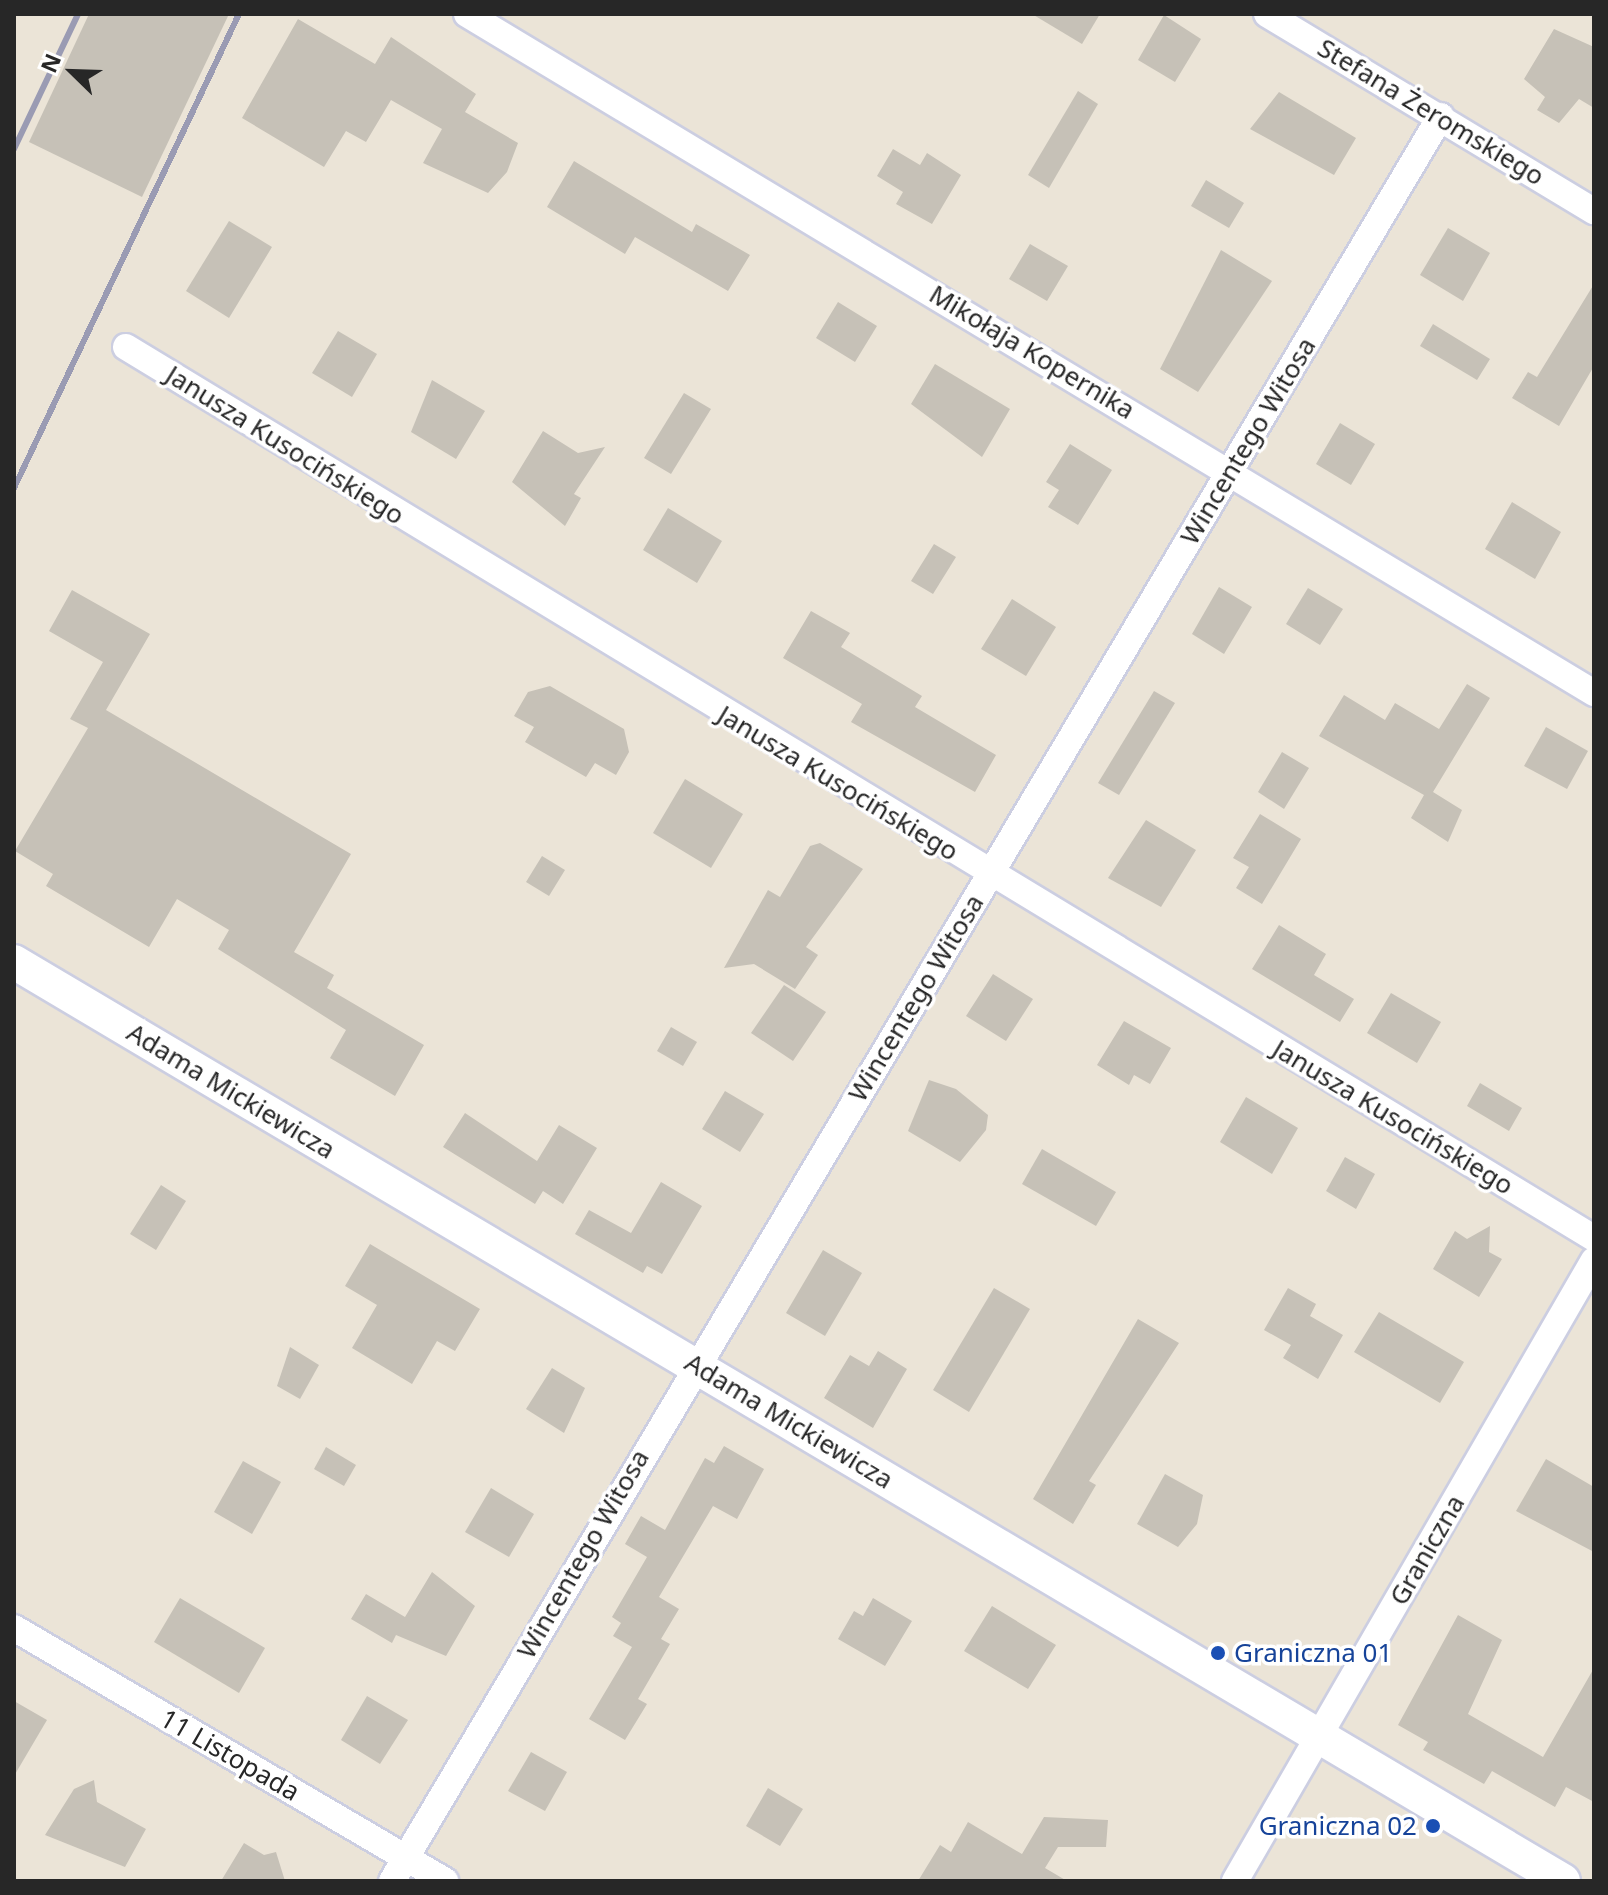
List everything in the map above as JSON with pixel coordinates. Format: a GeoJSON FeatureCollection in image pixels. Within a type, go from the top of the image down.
{"type":"FeatureCollection","features":[{"type":"Feature","properties":{"kind":"street","name":"Mikołaja Kopernika"},"geometry":{"type":"LineString","coordinates":[[467,14],[1594,693]]}},
{"type":"Feature","properties":{"kind":"street","name":"Stefana Żeromskiego"},"geometry":{"type":"LineString","coordinates":[[1267,14],[1441,116],[1594,211]]}},
{"type":"Feature","properties":{"kind":"street","name":"Wincentego Witosa"},"geometry":{"type":"LineString","coordinates":[[392,1881],[693,1364],[990,875],[1441,116]]}},
{"type":"Feature","properties":{"kind":"street","name":"Janusza Kusocińskiego"},"geometry":{"type":"LineString","coordinates":[[126,347],[990,875],[1594,1238]]}},
{"type":"Feature","properties":{"kind":"street","name":"Adama Mickiewicza"},"geometry":{"type":"LineString","coordinates":[[14,962],[1563,1881]]}},
{"type":"Feature","properties":{"kind":"street","name":"Graniczna"},"geometry":{"type":"LineString","coordinates":[[1235,1881],[1594,1260]]}},
{"type":"Feature","properties":{"kind":"street","name":"11 Listopada"},"geometry":{"type":"LineString","coordinates":[[14,1628],[445,1881]]}},
{"type":"Feature","properties":{"kind":"building"},"geometry":{"type":"Polygon","coordinates":[[[89,14],[229,14],[142,197],[29,142],[89,14]]]}},
{"type":"Feature","properties":{"kind":"building"},"geometry":{"type":"Polygon","coordinates":[[[1032,14],[1100,14],[1082,44],[1032,14]]]}},
{"type":"Feature","properties":{"kind":"building"},"geometry":{"type":"Polygon","coordinates":[[[1164,15],[1201,39],[1175,82],[1138,60],[1164,15]]]}},
{"type":"Feature","properties":{"kind":"building"},"geometry":{"type":"Polygon","coordinates":[[[298,19],[375,64],[391,37],[476,94],[465,112],[518,143],[507,172],[488,193],[423,163],[442,129],[391,100],[366,142],[346,131],[324,167],[242,118],[298,19]]]}},
{"type":"Feature","properties":{"kind":"building"},"geometry":{"type":"Polygon","coordinates":[[[1554,29],[1594,47],[1594,108],[1579,99],[1559,123],[1537,110],[1545,97],[1524,79],[1554,29]]]}},
{"type":"Feature","properties":{"kind":"building"},"geometry":{"type":"Polygon","coordinates":[[[1078,91],[1098,104],[1049,188],[1028,175],[1078,91]]]}},
{"type":"Feature","properties":{"kind":"building"},"geometry":{"type":"Polygon","coordinates":[[[1279,92],[1356,138],[1334,175],[1250,129],[1279,92]]]}},
{"type":"Feature","properties":{"kind":"building"},"geometry":{"type":"Polygon","coordinates":[[[893,149],[920,165],[927,153],[961,175],[932,224],[896,204],[903,192],[877,176],[893,149]]]}},
{"type":"Feature","properties":{"kind":"building"},"geometry":{"type":"Polygon","coordinates":[[[574,161],[692,232],[696,224],[750,255],[728,291],[635,237],[625,254],[547,207],[574,161]]]}},
{"type":"Feature","properties":{"kind":"building"},"geometry":{"type":"Polygon","coordinates":[[[1206,180],[1244,203],[1229,228],[1191,206],[1206,180]]]}},
{"type":"Feature","properties":{"kind":"building"},"geometry":{"type":"Polygon","coordinates":[[[229,221],[272,247],[229,318],[186,291],[229,221]]]}},
{"type":"Feature","properties":{"kind":"building"},"geometry":{"type":"Polygon","coordinates":[[[1448,228],[1490,253],[1463,301],[1420,275],[1448,228]]]}},
{"type":"Feature","properties":{"kind":"building"},"geometry":{"type":"Polygon","coordinates":[[[1030,244],[1068,266],[1047,301],[1009,279],[1030,244]]]}},
{"type":"Feature","properties":{"kind":"building"},"geometry":{"type":"Polygon","coordinates":[[[1221,250],[1272,281],[1198,392],[1160,369],[1221,250]]]}},
{"type":"Feature","properties":{"kind":"building"},"geometry":{"type":"Polygon","coordinates":[[[1594,284],[1594,366],[1559,426],[1512,398],[1528,372],[1537,377],[1594,284]]]}},
{"type":"Feature","properties":{"kind":"building"},"geometry":{"type":"Polygon","coordinates":[[[838,302],[877,326],[855,362],[816,338],[838,302]]]}},
{"type":"Feature","properties":{"kind":"building"},"geometry":{"type":"Polygon","coordinates":[[[1433,324],[1490,359],[1477,380],[1420,346],[1433,324]]]}},
{"type":"Feature","properties":{"kind":"building"},"geometry":{"type":"Polygon","coordinates":[[[338,331],[377,354],[352,397],[312,373],[338,331]]]}},
{"type":"Feature","properties":{"kind":"building"},"geometry":{"type":"Polygon","coordinates":[[[935,364],[1010,409],[982,457],[911,404],[935,364]]]}},
{"type":"Feature","properties":{"kind":"building"},"geometry":{"type":"Polygon","coordinates":[[[432,380],[485,411],[456,459],[411,432],[432,380]]]}},
{"type":"Feature","properties":{"kind":"building"},"geometry":{"type":"Polygon","coordinates":[[[684,393],[711,409],[671,474],[644,458],[684,393]]]}},
{"type":"Feature","properties":{"kind":"building"},"geometry":{"type":"Polygon","coordinates":[[[1340,423],[1375,444],[1351,485],[1316,464],[1340,423]]]}},
{"type":"Feature","properties":{"kind":"building"},"geometry":{"type":"Polygon","coordinates":[[[543,431],[578,453],[605,447],[574,494],[581,498],[565,526],[512,482],[543,431]]]}},
{"type":"Feature","properties":{"kind":"building"},"geometry":{"type":"Polygon","coordinates":[[[1070,444],[1112,470],[1078,525],[1048,507],[1059,490],[1046,482],[1070,444]]]}},
{"type":"Feature","properties":{"kind":"building"},"geometry":{"type":"Polygon","coordinates":[[[1512,502],[1561,532],[1535,579],[1485,549],[1512,502]]]}},
{"type":"Feature","properties":{"kind":"building"},"geometry":{"type":"Polygon","coordinates":[[[668,508],[722,541],[697,583],[643,550],[668,508]]]}},
{"type":"Feature","properties":{"kind":"building"},"geometry":{"type":"Polygon","coordinates":[[[934,544],[956,557],[933,594],[911,581],[934,544]]]}},
{"type":"Feature","properties":{"kind":"building"},"geometry":{"type":"Polygon","coordinates":[[[1219,587],[1252,607],[1224,654],[1192,634],[1219,587]]]}},
{"type":"Feature","properties":{"kind":"building"},"geometry":{"type":"Polygon","coordinates":[[[1308,588],[1343,609],[1320,645],[1286,624],[1308,588]]]}},
{"type":"Feature","properties":{"kind":"building"},"geometry":{"type":"Polygon","coordinates":[[[72,590],[150,634],[106,710],[351,854],[294,952],[334,975],[327,988],[424,1045],[395,1096],[330,1058],[346,1030],[218,949],[229,930],[177,899],[149,947],[46,886],[53,874],[15,851],[88,728],[70,719],[103,662],[49,631],[72,590]]]}},
{"type":"Feature","properties":{"kind":"building"},"geometry":{"type":"Polygon","coordinates":[[[1012,599],[1056,627],[1026,676],[981,649],[1012,599]]]}},
{"type":"Feature","properties":{"kind":"building"},"geometry":{"type":"Polygon","coordinates":[[[811,611],[850,633],[841,647],[922,696],[915,707],[996,755],[975,792],[851,722],[862,704],[783,658],[811,611]]]}},
{"type":"Feature","properties":{"kind":"building"},"geometry":{"type":"Polygon","coordinates":[[[1467,684],[1490,698],[1433,792],[1462,810],[1448,842],[1411,818],[1424,795],[1319,736],[1344,695],[1385,720],[1395,703],[1439,729],[1467,684]]]}},
{"type":"Feature","properties":{"kind":"building"},"geometry":{"type":"Polygon","coordinates":[[[550,686],[624,729],[629,752],[616,775],[595,763],[586,777],[525,742],[534,727],[514,716],[528,692],[550,686]]]}},
{"type":"Feature","properties":{"kind":"building"},"geometry":{"type":"Polygon","coordinates":[[[1154,691],[1175,703],[1119,795],[1098,783],[1154,691]]]}},
{"type":"Feature","properties":{"kind":"building"},"geometry":{"type":"Polygon","coordinates":[[[1546,727],[1588,751],[1567,789],[1524,766],[1546,727]]]}},
{"type":"Feature","properties":{"kind":"building"},"geometry":{"type":"Polygon","coordinates":[[[1282,752],[1309,768],[1284,809],[1258,792],[1282,752]]]}},
{"type":"Feature","properties":{"kind":"building"},"geometry":{"type":"Polygon","coordinates":[[[685,779],[743,814],[711,868],[653,833],[685,779]]]}},
{"type":"Feature","properties":{"kind":"building"},"geometry":{"type":"Polygon","coordinates":[[[1260,814],[1301,839],[1262,904],[1236,888],[1249,867],[1233,858],[1260,814]]]}},
{"type":"Feature","properties":{"kind":"building"},"geometry":{"type":"Polygon","coordinates":[[[1146,820],[1196,850],[1161,907],[1108,878],[1146,820]]]}},
{"type":"Feature","properties":{"kind":"building"},"geometry":{"type":"Polygon","coordinates":[[[820,843],[863,869],[806,947],[818,955],[795,989],[754,964],[724,968],[768,890],[780,897],[810,846],[820,843]]]}},
{"type":"Feature","properties":{"kind":"building"},"geometry":{"type":"Polygon","coordinates":[[[542,856],[565,870],[549,896],[526,882],[542,856]]]}},
{"type":"Feature","properties":{"kind":"building"},"geometry":{"type":"Polygon","coordinates":[[[1279,925],[1326,954],[1314,975],[1354,999],[1340,1022],[1252,969],[1279,925]]]}},
{"type":"Feature","properties":{"kind":"building"},"geometry":{"type":"Polygon","coordinates":[[[993,974],[1033,999],[1006,1041],[966,1016],[993,974]]]}},
{"type":"Feature","properties":{"kind":"building"},"geometry":{"type":"Polygon","coordinates":[[[784,985],[826,1012],[793,1061],[751,1033],[784,985]]]}},
{"type":"Feature","properties":{"kind":"building"},"geometry":{"type":"Polygon","coordinates":[[[1391,993],[1441,1022],[1417,1063],[1367,1033],[1391,993]]]}},
{"type":"Feature","properties":{"kind":"building"},"geometry":{"type":"Polygon","coordinates":[[[1124,1021],[1171,1048],[1150,1084],[1134,1075],[1129,1085],[1097,1065],[1124,1021]]]}},
{"type":"Feature","properties":{"kind":"building"},"geometry":{"type":"Polygon","coordinates":[[[671,1027],[697,1042],[683,1066],[657,1051],[671,1027]]]}},
{"type":"Feature","properties":{"kind":"building"},"geometry":{"type":"Polygon","coordinates":[[[929,1080],[956,1089],[988,1115],[986,1130],[960,1162],[908,1131],[929,1080]]]}},
{"type":"Feature","properties":{"kind":"building"},"geometry":{"type":"Polygon","coordinates":[[[1480,1083],[1522,1108],[1509,1131],[1467,1106],[1480,1083]]]}},
{"type":"Feature","properties":{"kind":"building"},"geometry":{"type":"Polygon","coordinates":[[[725,1091],[764,1114],[740,1152],[702,1129],[725,1091]]]}},
{"type":"Feature","properties":{"kind":"building"},"geometry":{"type":"Polygon","coordinates":[[[1246,1097],[1298,1128],[1272,1174],[1220,1142],[1246,1097]]]}},
{"type":"Feature","properties":{"kind":"building"},"geometry":{"type":"Polygon","coordinates":[[[465,1113],[537,1161],[559,1125],[597,1148],[563,1204],[543,1191],[535,1204],[443,1147],[465,1113]]]}},
{"type":"Feature","properties":{"kind":"building"},"geometry":{"type":"Polygon","coordinates":[[[1042,1149],[1116,1192],[1096,1226],[1022,1184],[1042,1149]]]}},
{"type":"Feature","properties":{"kind":"building"},"geometry":{"type":"Polygon","coordinates":[[[1345,1157],[1375,1174],[1356,1209],[1326,1191],[1345,1157]]]}},
{"type":"Feature","properties":{"kind":"building"},"geometry":{"type":"Polygon","coordinates":[[[661,1182],[702,1206],[662,1274],[647,1266],[643,1273],[575,1234],[589,1210],[631,1233],[661,1182]]]}},
{"type":"Feature","properties":{"kind":"building"},"geometry":{"type":"Polygon","coordinates":[[[161,1185],[186,1201],[156,1250],[130,1234],[161,1185]]]}},
{"type":"Feature","properties":{"kind":"building"},"geometry":{"type":"Polygon","coordinates":[[[1490,1226],[1489,1252],[1502,1259],[1479,1297],[1433,1269],[1455,1231],[1467,1239],[1490,1226]]]}},
{"type":"Feature","properties":{"kind":"building"},"geometry":{"type":"Polygon","coordinates":[[[370,1244],[480,1309],[455,1351],[437,1341],[412,1384],[352,1348],[377,1305],[345,1286],[370,1244]]]}},
{"type":"Feature","properties":{"kind":"building"},"geometry":{"type":"Polygon","coordinates":[[[823,1250],[862,1273],[825,1336],[786,1313],[823,1250]]]}},
{"type":"Feature","properties":{"kind":"building"},"geometry":{"type":"Polygon","coordinates":[[[994,1288],[1030,1309],[969,1412],[933,1390],[994,1288]]]}},
{"type":"Feature","properties":{"kind":"building"},"geometry":{"type":"Polygon","coordinates":[[[1288,1288],[1316,1304],[1310,1316],[1343,1335],[1318,1379],[1283,1358],[1291,1345],[1264,1330],[1288,1288]]]}},
{"type":"Feature","properties":{"kind":"building"},"geometry":{"type":"Polygon","coordinates":[[[1379,1312],[1464,1362],[1440,1403],[1354,1352],[1379,1312]]]}},
{"type":"Feature","properties":{"kind":"building"},"geometry":{"type":"Polygon","coordinates":[[[1138,1319],[1179,1343],[1089,1481],[1096,1485],[1073,1524],[1033,1499],[1138,1319]]]}},
{"type":"Feature","properties":{"kind":"building"},"geometry":{"type":"Polygon","coordinates":[[[290,1347],[319,1365],[300,1399],[277,1386],[290,1347]]]}},
{"type":"Feature","properties":{"kind":"building"},"geometry":{"type":"Polygon","coordinates":[[[878,1351],[907,1369],[873,1428],[824,1398],[850,1355],[869,1366],[878,1351]]]}},
{"type":"Feature","properties":{"kind":"building"},"geometry":{"type":"Polygon","coordinates":[[[552,1368],[585,1388],[564,1433],[526,1409],[552,1368]]]}},
{"type":"Feature","properties":{"kind":"building"},"geometry":{"type":"Polygon","coordinates":[[[724,1446],[764,1469],[737,1519],[713,1506],[659,1597],[679,1609],[661,1639],[670,1644],[638,1699],[647,1704],[625,1740],[589,1719],[632,1647],[613,1636],[621,1623],[612,1617],[647,1557],[625,1544],[641,1516],[665,1530],[705,1458],[714,1463],[724,1446]]]}},
{"type":"Feature","properties":{"kind":"building"},"geometry":{"type":"Polygon","coordinates":[[[326,1447],[356,1465],[344,1486],[314,1469],[326,1447]]]}},
{"type":"Feature","properties":{"kind":"building"},"geometry":{"type":"Polygon","coordinates":[[[1546,1459],[1594,1487],[1594,1552],[1516,1511],[1546,1459]]]}},
{"type":"Feature","properties":{"kind":"building"},"geometry":{"type":"Polygon","coordinates":[[[243,1461],[281,1482],[252,1534],[214,1512],[243,1461]]]}},
{"type":"Feature","properties":{"kind":"building"},"geometry":{"type":"Polygon","coordinates":[[[1165,1474],[1203,1495],[1197,1524],[1178,1547],[1137,1524],[1165,1474]]]}},
{"type":"Feature","properties":{"kind":"building"},"geometry":{"type":"Polygon","coordinates":[[[491,1488],[534,1514],[509,1557],[465,1532],[491,1488]]]}},
{"type":"Feature","properties":{"kind":"building"},"geometry":{"type":"Polygon","coordinates":[[[432,1572],[475,1606],[446,1656],[396,1635],[392,1643],[351,1619],[366,1594],[405,1617],[432,1572]]]}},
{"type":"Feature","properties":{"kind":"building"},"geometry":{"type":"Polygon","coordinates":[[[180,1598],[265,1648],[239,1693],[154,1642],[180,1598]]]}},
{"type":"Feature","properties":{"kind":"building"},"geometry":{"type":"Polygon","coordinates":[[[873,1598],[912,1621],[885,1666],[838,1639],[854,1611],[863,1616],[873,1598]]]}},
{"type":"Feature","properties":{"kind":"building"},"geometry":{"type":"Polygon","coordinates":[[[992,1606],[1056,1645],[1028,1689],[964,1651],[992,1606]]]}},
{"type":"Feature","properties":{"kind":"building"},"geometry":{"type":"Polygon","coordinates":[[[1458,1615],[1502,1640],[1468,1714],[1543,1757],[1594,1668],[1594,1802],[1566,1787],[1555,1807],[1492,1771],[1484,1784],[1423,1750],[1428,1742],[1398,1725],[1458,1615]]]}},
{"type":"Feature","properties":{"kind":"building"},"geometry":{"type":"Polygon","coordinates":[[[367,1696],[408,1720],[380,1764],[341,1740],[367,1696]]]}},
{"type":"Feature","properties":{"kind":"building"},"geometry":{"type":"Polygon","coordinates":[[[14,1701],[47,1720],[14,1776],[14,1701]]]}},
{"type":"Feature","properties":{"kind":"building"},"geometry":{"type":"Polygon","coordinates":[[[531,1752],[567,1772],[545,1811],[508,1791],[531,1752]]]}},
{"type":"Feature","properties":{"kind":"building"},"geometry":{"type":"Polygon","coordinates":[[[94,1780],[97,1802],[146,1829],[125,1867],[45,1835],[74,1789],[94,1780]]]}},
{"type":"Feature","properties":{"kind":"building"},"geometry":{"type":"Polygon","coordinates":[[[768,1788],[803,1809],[780,1846],[746,1826],[768,1788]]]}},
{"type":"Feature","properties":{"kind":"building"},"geometry":{"type":"Polygon","coordinates":[[[1044,1817],[1108,1820],[1106,1847],[1058,1847],[1045,1868],[1067,1881],[918,1881],[940,1845],[951,1852],[968,1822],[1022,1854],[1044,1817]]]}},
{"type":"Feature","properties":{"kind":"building"},"geometry":{"type":"Polygon","coordinates":[[[244,1843],[264,1855],[276,1852],[285,1881],[221,1881],[244,1843]]]}},
{"type":"Feature","properties":{"kind":"railway"},"geometry":{"type":"LineString","coordinates":[[14,149],[78,14]]}},
{"type":"Feature","properties":{"kind":"railway"},"geometry":{"type":"LineString","coordinates":[[14,488],[239,14]]}},
{"type":"Feature","properties":{"kind":"place","name":"Graniczna 01"},"geometry":{"type":"Point","coordinates":[1218,1653]}},
{"type":"Feature","properties":{"kind":"place","name":"Graniczna 02"},"geometry":{"type":"Point","coordinates":[1433,1826]}}]}
